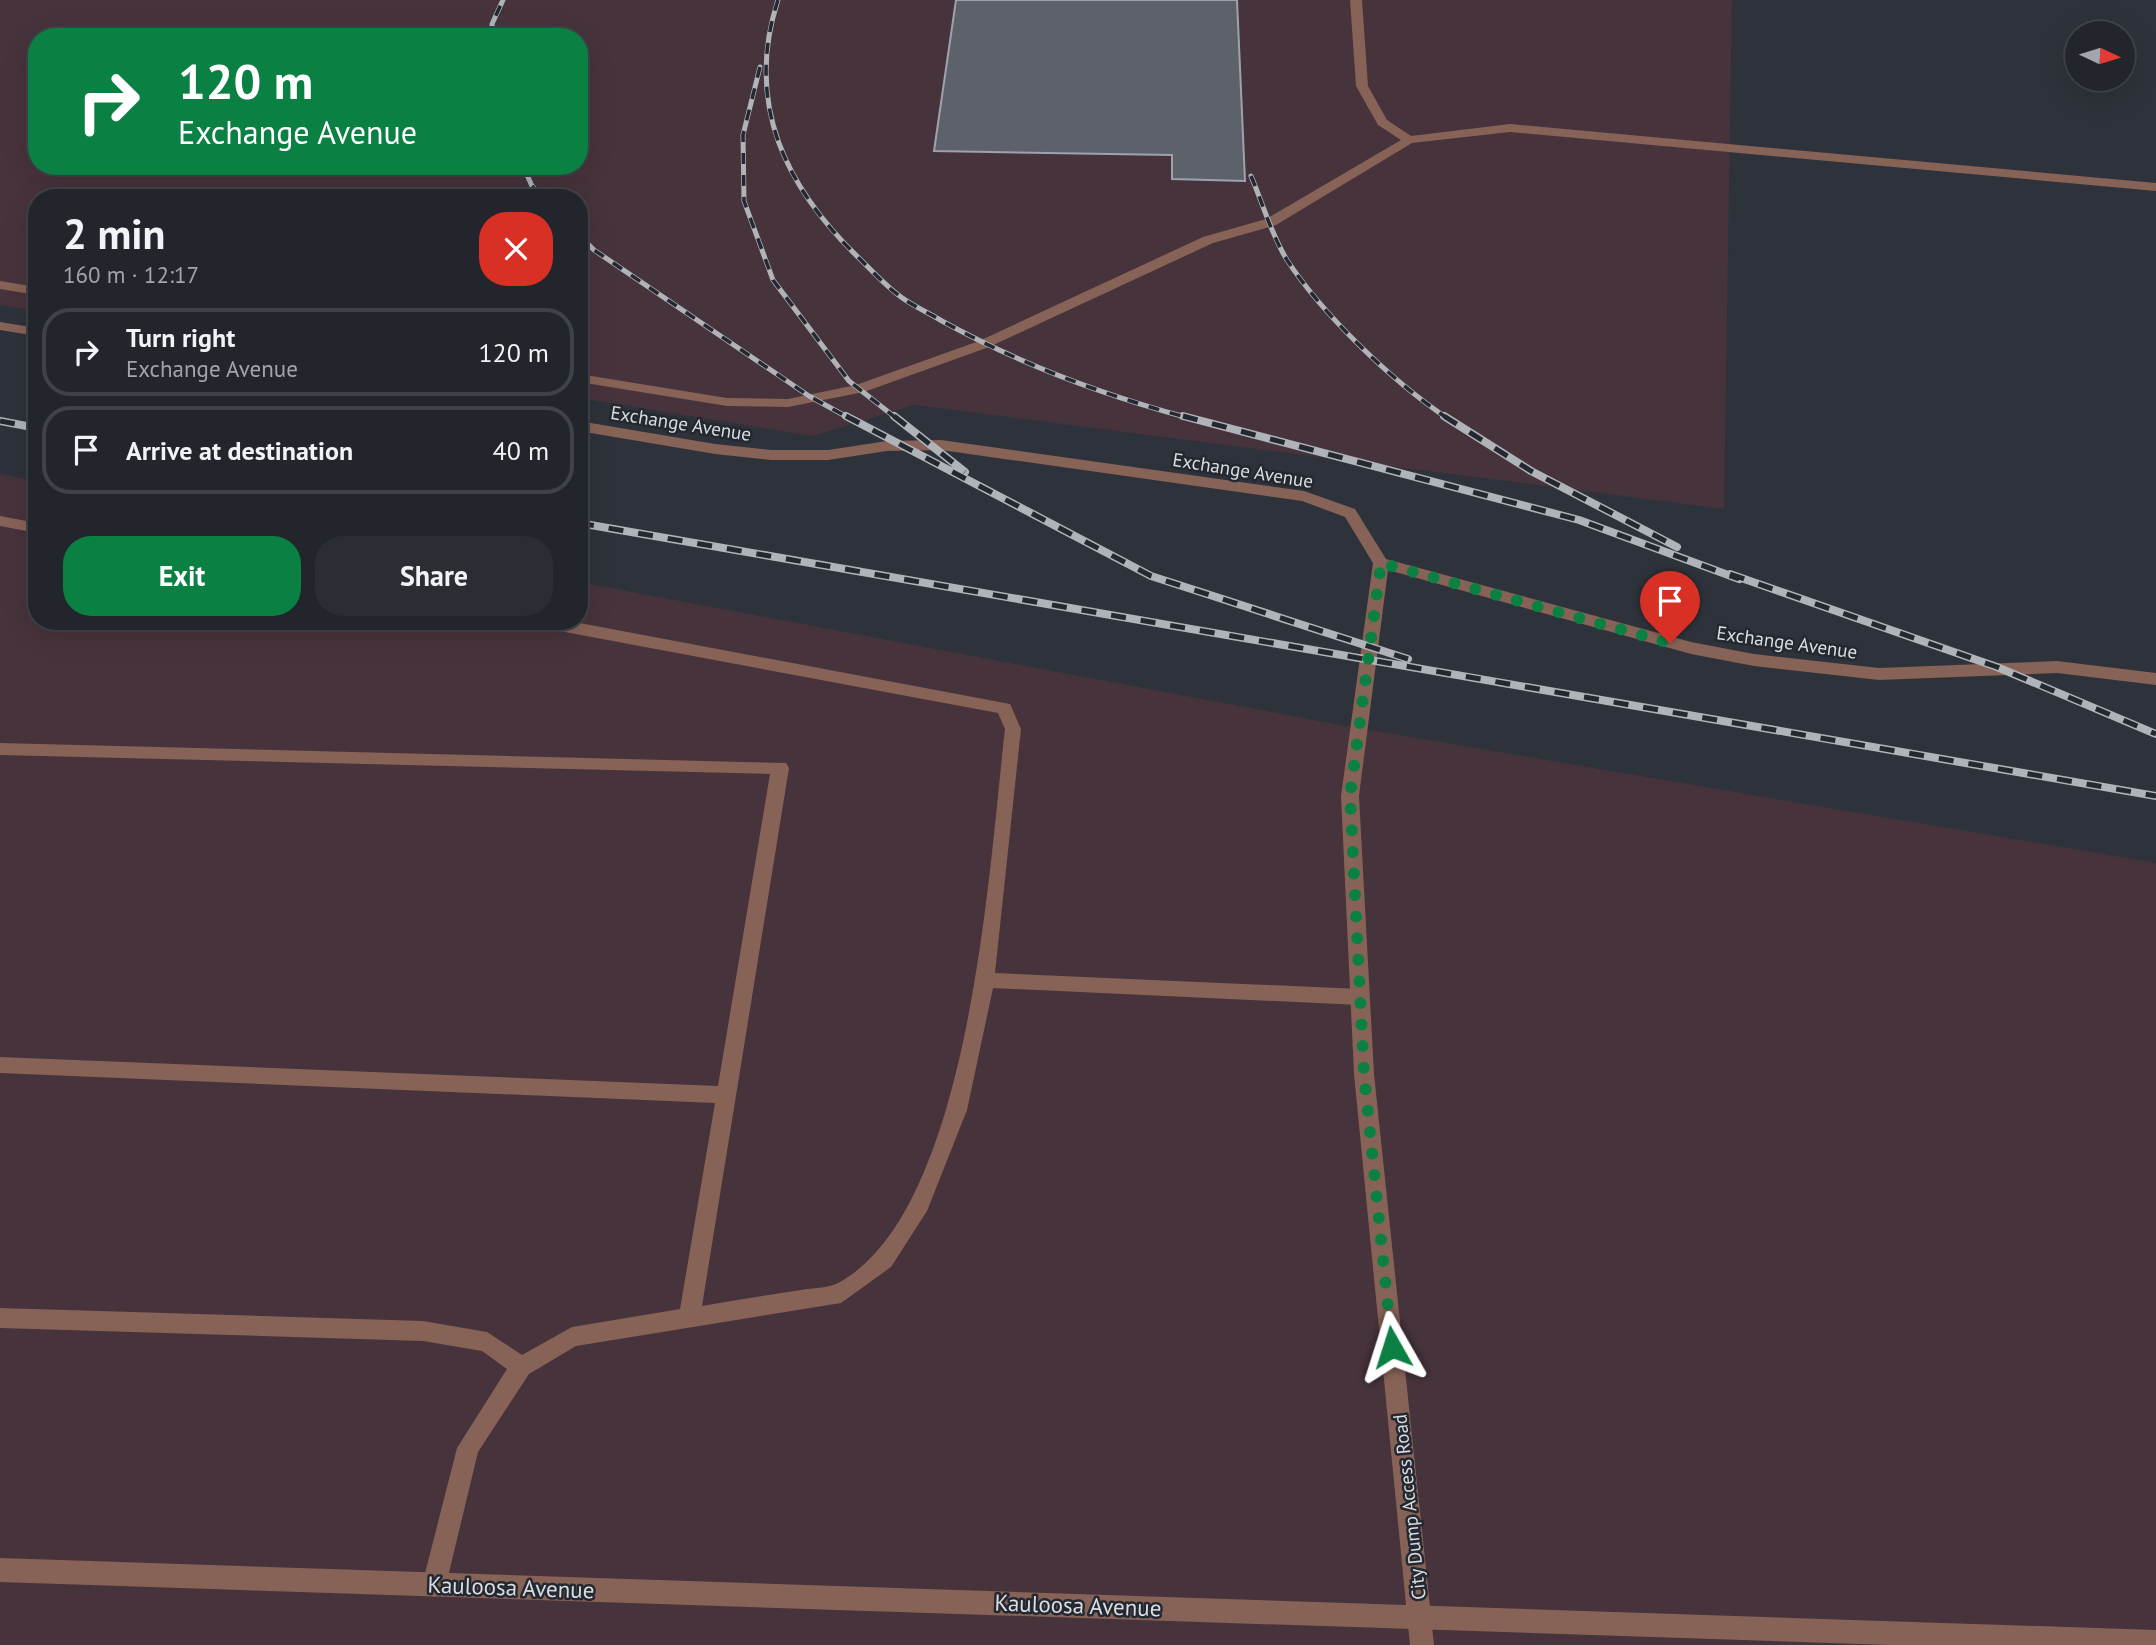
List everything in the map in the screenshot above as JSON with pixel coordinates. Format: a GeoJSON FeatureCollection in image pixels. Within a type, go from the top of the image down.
{"type":"FeatureCollection","features":[{"type":"Feature","properties":{"kind":"street"},"geometry":{"type":"LineString","coordinates":[[1356,0],[1362,86],[1382,122],[1409,140]]}},
{"type":"Feature","properties":{"kind":"street"},"geometry":{"type":"LineString","coordinates":[[588,379],[727,402],[788,403],[859,389],[984,344],[1194,246],[1271,222],[1409,140],[1510,128],[2156,187]]}},
{"type":"Feature","properties":{"kind":"street"},"geometry":{"type":"LineString","coordinates":[[0,285],[28,290]]}},
{"type":"Feature","properties":{"kind":"street"},"geometry":{"type":"LineString","coordinates":[[0,326],[28,331]]}},
{"type":"Feature","properties":{"kind":"street","name":"Exchange Avenue"},"geometry":{"type":"LineString","coordinates":[[588,428],[715,449],[771,455],[828,455],[887,446],[941,445],[1304,496],[1350,513],[1381,563],[1691,648],[1754,660],[1879,674],[2057,667],[2156,679]]}},
{"type":"Feature","properties":{"kind":"street"},"geometry":{"type":"LineString","coordinates":[[0,521],[28,526]]}},
{"type":"Feature","properties":{"kind":"street","name":"City Dump Access Road"},"geometry":{"type":"LineString","coordinates":[[1381,563],[1350,796],[1364,1074],[1422,1645]]}},
{"type":"Feature","properties":{"kind":"street"},"geometry":{"type":"LineString","coordinates":[[434,1584],[468,1448],[521,1367],[572,1337],[841,1293],[884,1260],[920,1205],[957,1110],[985,981],[1013,729],[1004,708],[586,630]]}},
{"type":"Feature","properties":{"kind":"street"},"geometry":{"type":"LineString","coordinates":[[0,749],[780,768],[689,1318]]}},
{"type":"Feature","properties":{"kind":"street"},"geometry":{"type":"LineString","coordinates":[[985,981],[1360,997]]}},
{"type":"Feature","properties":{"kind":"street"},"geometry":{"type":"LineString","coordinates":[[0,1065],[726,1095]]}},
{"type":"Feature","properties":{"kind":"street"},"geometry":{"type":"LineString","coordinates":[[0,1318],[423,1331],[487,1342],[521,1367]]}},
{"type":"Feature","properties":{"kind":"street","name":"Kauloosa Avenue"},"geometry":{"type":"LineString","coordinates":[[0,1570],[2156,1642]]}},
{"type":"Feature","properties":{"kind":"shaded area"},"geometry":{"type":"Polygon","coordinates":[[[0,0],[1732,0],[1724,509],[914,405],[813,436],[588,399],[588,189],[28,189],[28,310],[0,305],[0,0]]]}},
{"type":"Feature","properties":{"kind":"shaded area"},"geometry":{"type":"Polygon","coordinates":[[[0,474],[28,479],[28,630],[588,630],[588,584],[1357,728],[2156,863],[2156,1645],[0,1645],[0,474]]]}},
{"type":"Feature","properties":{"kind":"building"},"geometry":{"type":"Polygon","coordinates":[[[956,0],[1237,0],[1245,181],[1172,179],[1172,155],[934,151],[956,0]]]}},
{"type":"Feature","properties":{"kind":"railway"},"geometry":{"type":"LineString","coordinates":[[492,28],[503,0]]}},
{"type":"Feature","properties":{"kind":"railway"},"geometry":{"type":"LineString","coordinates":[[778,0],[769,38],[766,75],[770,109],[779,142],[793,174],[812,204],[862,261],[906,300],[971,337],[1094,389],[1189,418]]}},
{"type":"Feature","properties":{"kind":"railway"},"geometry":{"type":"LineString","coordinates":[[760,67],[743,135],[744,201],[773,280],[849,381],[896,418]]}},
{"type":"Feature","properties":{"kind":"railway"},"geometry":{"type":"LineString","coordinates":[[527,175],[535,189]]}},
{"type":"Feature","properties":{"kind":"railway"},"geometry":{"type":"LineString","coordinates":[[1251,176],[1281,250],[1319,303],[1382,366],[1446,417]]}},
{"type":"Feature","properties":{"kind":"railway"},"geometry":{"type":"LineString","coordinates":[[588,244],[809,396],[849,418]]}},
{"type":"Feature","properties":{"kind":"railway"},"geometry":{"type":"LineString","coordinates":[[846,416],[1151,576],[1408,659]]}},
{"type":"Feature","properties":{"kind":"railway"},"geometry":{"type":"LineString","coordinates":[[894,416],[965,472]]}},
{"type":"Feature","properties":{"kind":"railway"},"geometry":{"type":"LineString","coordinates":[[1183,416],[1579,520],[1739,579]]}},
{"type":"Feature","properties":{"kind":"railway"},"geometry":{"type":"LineString","coordinates":[[1446,417],[1531,471],[1677,547]]}},
{"type":"Feature","properties":{"kind":"railway"},"geometry":{"type":"LineString","coordinates":[[0,421],[28,426]]}},
{"type":"Feature","properties":{"kind":"railway"},"geometry":{"type":"LineString","coordinates":[[588,525],[2156,796]]}},
{"type":"Feature","properties":{"kind":"railway"},"geometry":{"type":"LineString","coordinates":[[1730,574],[1997,667],[2156,734]]}},
{"type":"Feature","properties":{"kind":"route"},"geometry":{"type":"LineString","coordinates":[[1392,1347],[1364,1074],[1350,796],[1381,563],[1670,643]]}}]}
